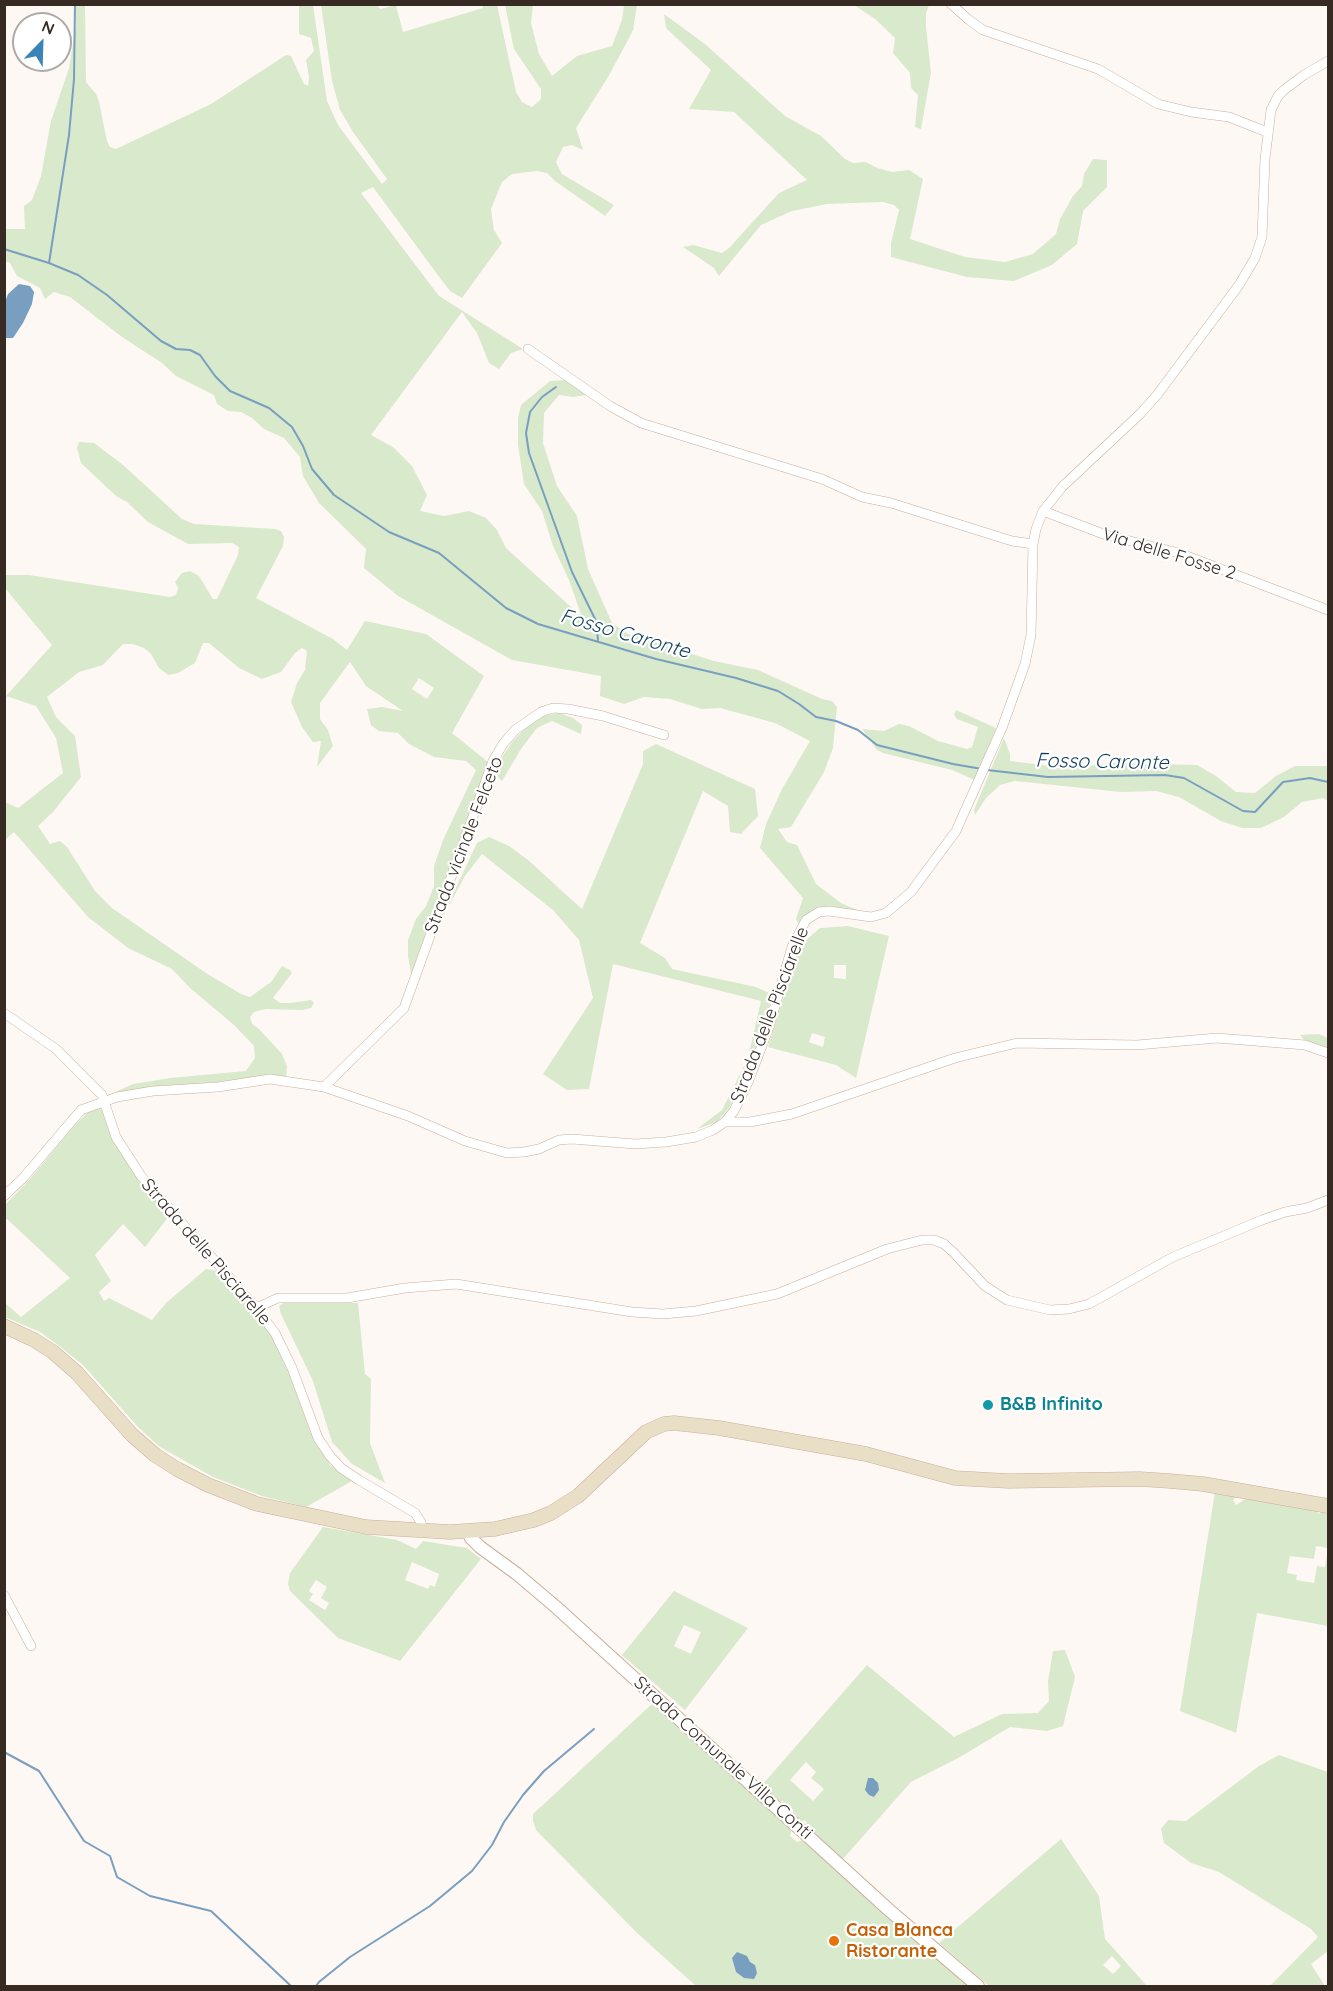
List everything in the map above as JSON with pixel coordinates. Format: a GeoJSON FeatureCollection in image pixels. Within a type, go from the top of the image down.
{"type":"FeatureCollection","features":[{"type":"Feature","properties":{"kind":"main road"},"geometry":{"type":"LineString","coordinates":[[4,1326],[34,1340],[77,1373],[132,1435],[155,1455],[208,1485],[256,1504],[366,1527],[422,1532],[468,1531],[516,1525],[551,1513],[578,1496],[646,1432],[664,1424],[674,1423],[719,1428],[866,1454],[955,1478],[1048,1482],[1130,1479],[1170,1481],[1214,1486],[1329,1506]]}},
{"type":"Feature","properties":{"kind":"street"},"geometry":{"type":"LineString","coordinates":[[951,4],[956,11],[983,30],[1098,69],[1151,101],[1191,112],[1229,117],[1267,132]]}},
{"type":"Feature","properties":{"kind":"street","name":"Strada delle Pisciarelle"},"geometry":{"type":"LineString","coordinates":[[4,1196],[24,1177],[81,1110],[133,1094],[218,1087],[270,1079],[324,1087],[408,1116],[465,1141],[507,1153],[524,1152],[559,1140],[572,1139],[635,1144],[666,1142],[696,1137],[725,1122],[734,1111],[749,1080],[769,1027],[792,947],[806,920],[819,912],[839,912],[871,917],[879,916],[894,908],[911,892],[956,831],[995,745],[1029,648],[1033,544],[1043,512],[1064,486],[1157,395],[1233,294],[1255,258],[1263,225],[1267,132],[1271,110],[1278,96],[1304,75],[1329,61]]}},
{"type":"Feature","properties":{"kind":"street"},"geometry":{"type":"LineString","coordinates":[[528,349],[610,406],[640,423],[822,479],[862,497],[891,503],[1012,541],[1033,544]]}},
{"type":"Feature","properties":{"kind":"street","name":"Via delle Fosse 2"},"geometry":{"type":"LineString","coordinates":[[1043,512],[1106,535],[1179,553],[1329,610]]}},
{"type":"Feature","properties":{"kind":"street","name":"Strada vicinale Felceto"},"geometry":{"type":"LineString","coordinates":[[324,1087],[398,1016],[408,1000],[493,761],[515,729],[541,712],[553,708],[603,716],[664,735]]}},
{"type":"Feature","properties":{"kind":"street","name":"Strada delle Pisciarelle"},"geometry":{"type":"LineString","coordinates":[[4,1013],[56,1049],[98,1090],[105,1101],[116,1137],[141,1176],[275,1333],[292,1368],[318,1438],[330,1456],[341,1468],[415,1513],[421,1522],[422,1532]]}},
{"type":"Feature","properties":{"kind":"street"},"geometry":{"type":"LineString","coordinates":[[725,1122],[750,1122],[792,1113],[955,1058],[1017,1043],[1137,1045],[1217,1038],[1305,1045],[1329,1053]]}},
{"type":"Feature","properties":{"kind":"street"},"geometry":{"type":"LineString","coordinates":[[256,1308],[278,1298],[347,1298],[405,1288],[456,1284],[632,1312],[663,1314],[696,1311],[777,1294],[887,1249],[908,1243],[934,1240],[944,1244],[995,1294],[1007,1300],[1040,1308],[1069,1309],[1089,1304],[1173,1257],[1262,1220],[1329,1200]]}},
{"type":"Feature","properties":{"kind":"street","name":"Strada Comunale Villa Conti"},"geometry":{"type":"LineString","coordinates":[[468,1531],[480,1547],[556,1607],[889,1910],[978,1986]]}},
{"type":"Feature","properties":{"kind":"street"},"geometry":{"type":"LineString","coordinates":[[4,1595],[31,1646]]}},
{"type":"Feature","properties":{"kind":"green space"},"geometry":{"type":"Polygon","coordinates":[[[76,5],[85,5],[86,82],[96,94],[99,102],[107,141],[110,147],[116,149],[211,104],[286,55],[291,56],[304,84],[308,86],[306,60],[314,51],[311,38],[299,34],[299,5],[313,5],[327,101],[338,125],[382,184],[387,179],[340,110],[332,81],[321,5],[377,5],[380,9],[396,5],[403,32],[483,8],[482,5],[497,5],[516,92],[522,102],[532,107],[541,99],[541,89],[514,49],[505,5],[533,5],[531,23],[539,54],[552,76],[577,56],[612,46],[622,20],[624,5],[637,5],[633,30],[608,77],[576,128],[583,150],[572,145],[563,147],[556,162],[562,174],[614,205],[605,216],[547,173],[537,171],[512,174],[502,182],[491,209],[494,230],[502,243],[462,298],[450,291],[373,187],[361,193],[439,296],[523,349],[511,353],[499,369],[489,363],[477,333],[462,312],[371,435],[393,447],[412,466],[427,495],[420,511],[444,516],[469,511],[486,518],[497,530],[506,548],[582,617],[569,580],[553,546],[542,511],[524,484],[518,445],[518,418],[521,405],[550,381],[568,380],[586,395],[573,397],[559,395],[544,413],[543,443],[557,486],[577,516],[588,569],[612,623],[628,634],[714,661],[758,670],[822,699],[832,701],[837,707],[833,748],[824,772],[791,827],[778,829],[787,842],[797,845],[816,884],[841,903],[862,912],[831,906],[812,911],[798,923],[796,919],[803,898],[760,848],[766,824],[782,789],[810,741],[775,723],[720,708],[702,709],[670,699],[644,697],[624,704],[600,696],[601,676],[512,660],[398,596],[364,568],[366,549],[319,503],[303,476],[300,457],[284,438],[264,429],[241,412],[228,411],[217,404],[214,395],[176,376],[162,363],[122,337],[70,297],[54,292],[45,299],[40,288],[17,276],[10,263],[5,261],[5,229],[25,229],[24,206],[32,200],[41,176],[51,121],[68,72],[72,72],[72,50],[76,26],[76,5]]]}},
{"type":"Feature","properties":{"kind":"green space"},"geometry":{"type":"Polygon","coordinates":[[[854,5],[929,5],[926,27],[931,73],[921,129],[915,127],[918,95],[911,88],[910,73],[893,53],[895,38],[875,19],[854,5]]]}},
{"type":"Feature","properties":{"kind":"green space"},"geometry":{"type":"Polygon","coordinates":[[[664,14],[705,44],[785,116],[821,136],[845,159],[853,163],[866,162],[892,172],[909,170],[923,179],[910,239],[965,257],[1005,262],[1033,254],[1056,234],[1060,219],[1073,196],[1082,186],[1084,174],[1093,159],[1107,160],[1107,187],[1083,211],[1077,244],[1052,265],[1014,281],[967,277],[891,257],[891,243],[899,210],[894,205],[883,202],[827,204],[792,211],[761,225],[719,276],[714,268],[683,247],[693,245],[722,253],[779,193],[807,180],[734,112],[689,109],[711,70],[666,28],[664,14]]]}},
{"type":"Feature","properties":{"kind":"green space"},"geometry":{"type":"Polygon","coordinates":[[[79,442],[94,443],[122,464],[182,519],[194,524],[281,531],[284,537],[283,546],[256,598],[333,639],[347,650],[365,621],[426,634],[484,676],[452,733],[488,762],[411,974],[408,940],[416,919],[426,906],[434,886],[434,866],[443,840],[476,770],[466,761],[434,757],[409,744],[398,733],[379,731],[371,725],[367,709],[382,707],[403,711],[366,686],[350,662],[320,703],[320,719],[328,730],[333,746],[317,767],[321,741],[313,742],[302,727],[291,702],[297,683],[305,670],[307,651],[302,648],[295,653],[281,672],[262,679],[239,668],[209,643],[203,643],[195,663],[178,673],[168,675],[159,668],[151,654],[144,648],[133,644],[123,644],[103,665],[79,672],[47,697],[56,717],[75,736],[81,777],[53,812],[38,826],[50,844],[60,841],[67,847],[95,891],[112,908],[206,973],[241,994],[250,997],[271,982],[282,966],[290,970],[292,973],[273,998],[280,1003],[311,1000],[314,1003],[311,1008],[303,1010],[266,1009],[254,1012],[250,1017],[252,1024],[282,1054],[287,1066],[286,1079],[230,1081],[139,1089],[111,1094],[133,1084],[246,1071],[255,1058],[254,1046],[172,969],[128,948],[88,917],[14,832],[5,840],[5,802],[18,808],[63,773],[56,738],[36,706],[6,696],[52,645],[5,588],[5,575],[29,575],[170,597],[176,595],[178,588],[175,582],[182,573],[190,571],[199,576],[213,599],[217,599],[238,555],[239,547],[232,543],[188,544],[148,522],[81,463],[77,448],[79,442]],[[419,678],[412,689],[427,699],[434,688],[419,678]]]}},
{"type":"Feature","properties":{"kind":"green space"},"geometry":{"type":"Polygon","coordinates":[[[956,710],[996,728],[975,780],[952,770],[883,753],[877,750],[862,729],[884,731],[899,724],[909,726],[938,741],[967,749],[972,747],[978,727],[957,719],[954,715],[956,710]]]}},
{"type":"Feature","properties":{"kind":"green space"},"geometry":{"type":"Polygon","coordinates":[[[559,713],[573,718],[582,725],[581,734],[552,721],[537,728],[502,781],[497,776],[502,757],[513,741],[527,726],[544,716],[559,713]]]}},
{"type":"Feature","properties":{"kind":"green space"},"geometry":{"type":"Polygon","coordinates":[[[1004,738],[1010,761],[1068,768],[1113,763],[1197,765],[1236,792],[1255,793],[1276,776],[1295,766],[1328,766],[1328,801],[1323,798],[1302,802],[1284,817],[1261,828],[1242,828],[1221,821],[1179,797],[1156,791],[1121,792],[1015,781],[1000,785],[986,798],[975,815],[974,810],[1004,738]]]}},
{"type":"Feature","properties":{"kind":"green space"},"geometry":{"type":"Polygon","coordinates":[[[656,744],[755,789],[758,816],[741,834],[730,832],[728,806],[703,791],[640,943],[665,958],[672,969],[756,987],[771,994],[769,1009],[756,1049],[730,1107],[717,1122],[697,1129],[722,1110],[748,1058],[761,1001],[613,964],[589,1089],[567,1090],[543,1074],[593,998],[579,940],[553,910],[482,854],[465,876],[440,922],[477,843],[489,837],[509,846],[528,860],[582,909],[643,764],[643,751],[656,744]]]}},
{"type":"Feature","properties":{"kind":"green space"},"geometry":{"type":"Polygon","coordinates":[[[848,926],[889,936],[856,1078],[836,1065],[768,1047],[799,946],[820,928],[848,926]],[[834,965],[834,978],[846,979],[846,965],[834,965]],[[812,1033],[809,1042],[823,1047],[825,1037],[812,1033]]]}},
{"type":"Feature","properties":{"kind":"green space"},"geometry":{"type":"Polygon","coordinates":[[[1319,1034],[1328,1038],[1328,1050],[1304,1040],[1300,1035],[1319,1034]]]}},
{"type":"Feature","properties":{"kind":"green space"},"geometry":{"type":"Polygon","coordinates":[[[101,1108],[121,1152],[139,1181],[170,1215],[145,1247],[123,1224],[95,1255],[111,1281],[99,1292],[104,1301],[109,1298],[152,1320],[166,1303],[206,1269],[219,1271],[270,1331],[292,1381],[311,1434],[330,1465],[352,1481],[306,1507],[262,1496],[213,1477],[160,1447],[138,1427],[83,1365],[58,1345],[40,1332],[5,1317],[5,1303],[21,1317],[70,1278],[7,1219],[5,1220],[5,1205],[74,1126],[87,1113],[101,1108]]]}},
{"type":"Feature","properties":{"kind":"green space"},"geometry":{"type":"Polygon","coordinates":[[[285,1302],[358,1303],[365,1374],[371,1379],[370,1443],[385,1483],[352,1464],[332,1442],[313,1381],[281,1314],[279,1306],[285,1302]]]}},
{"type":"Feature","properties":{"kind":"green space"},"geometry":{"type":"Polygon","coordinates":[[[1215,1492],[1238,1496],[1233,1500],[1236,1505],[1247,1498],[1328,1514],[1328,1548],[1328,1626],[1257,1613],[1236,1733],[1180,1711],[1215,1492]],[[1316,1546],[1314,1559],[1290,1556],[1287,1573],[1297,1575],[1296,1580],[1314,1583],[1317,1566],[1325,1567],[1328,1548],[1316,1546]]]}},
{"type":"Feature","properties":{"kind":"green space"},"geometry":{"type":"Polygon","coordinates":[[[323,1527],[397,1540],[416,1549],[423,1541],[467,1548],[481,1559],[400,1661],[338,1638],[290,1591],[288,1584],[290,1573],[323,1527]],[[412,1562],[405,1580],[428,1589],[430,1585],[435,1587],[439,1574],[412,1562]],[[316,1580],[309,1591],[313,1594],[309,1600],[325,1610],[329,1603],[321,1598],[327,1587],[316,1580]]]}},
{"type":"Feature","properties":{"kind":"green space"},"geometry":{"type":"Polygon","coordinates":[[[674,1591],[748,1628],[685,1710],[622,1655],[674,1591]],[[684,1625],[674,1646],[691,1654],[701,1632],[684,1625]]]}},
{"type":"Feature","properties":{"kind":"green space"},"geometry":{"type":"Polygon","coordinates":[[[1065,1650],[1075,1677],[1063,1726],[1047,1731],[1010,1727],[960,1757],[911,1782],[842,1860],[814,1834],[811,1826],[808,1828],[805,1826],[807,1822],[804,1820],[801,1822],[790,1807],[786,1808],[782,1804],[783,1801],[778,1801],[762,1785],[867,1665],[954,1737],[1002,1714],[1038,1713],[1049,1701],[1048,1681],[1053,1651],[1065,1650]],[[806,1762],[790,1780],[813,1801],[824,1789],[811,1778],[816,1772],[806,1762]]]}},
{"type":"Feature","properties":{"kind":"green space"},"geometry":{"type":"Polygon","coordinates":[[[653,1703],[792,1828],[790,1836],[797,1842],[804,1840],[970,1986],[696,1986],[637,1933],[536,1830],[533,1821],[533,1814],[653,1703]]]}},
{"type":"Feature","properties":{"kind":"green space"},"geometry":{"type":"Polygon","coordinates":[[[1279,1755],[1328,1772],[1328,1951],[1311,1964],[1325,1986],[1270,1986],[1318,1937],[1311,1929],[1219,1872],[1191,1863],[1164,1843],[1161,1829],[1168,1820],[1186,1821],[1259,1766],[1279,1755]]]}},
{"type":"Feature","properties":{"kind":"green space"},"geometry":{"type":"Polygon","coordinates":[[[1061,1839],[1099,1896],[1105,1939],[1147,1986],[989,1986],[939,1943],[1061,1839]],[[1112,1956],[1103,1965],[1113,1974],[1121,1966],[1112,1956]]]}},
{"type":"Feature","properties":{"kind":"water"},"geometry":{"type":"Polygon","coordinates":[[[19,284],[30,286],[34,292],[32,304],[13,338],[5,338],[5,302],[8,294],[19,284]]]}},
{"type":"Feature","properties":{"kind":"water"},"geometry":{"type":"Polygon","coordinates":[[[868,1778],[873,1778],[878,1783],[879,1790],[874,1797],[865,1790],[868,1778]]]}},
{"type":"Feature","properties":{"kind":"water"},"geometry":{"type":"Polygon","coordinates":[[[737,1952],[747,1956],[755,1965],[757,1973],[754,1979],[744,1978],[736,1972],[732,1958],[737,1952]]]}},
{"type":"Feature","properties":{"kind":"waterway"},"geometry":{"type":"LineString","coordinates":[[49,263],[69,135],[74,79],[75,4]]}},
{"type":"Feature","properties":{"kind":"waterway","name":"Fosso Caronte"},"geometry":{"type":"LineString","coordinates":[[4,249],[78,275],[107,295],[161,341],[176,349],[190,350],[200,355],[215,376],[230,391],[269,408],[292,427],[312,469],[334,495],[389,532],[439,553],[506,608],[538,624],[656,659],[736,678],[778,691],[816,717],[836,721],[858,730],[877,745],[982,769]]}},
{"type":"Feature","properties":{"kind":"waterway"},"geometry":{"type":"LineString","coordinates":[[556,387],[542,397],[530,412],[526,433],[529,453],[572,572],[596,621],[598,640]]}},
{"type":"Feature","properties":{"kind":"waterway","name":"Fosso Caronte"},"geometry":{"type":"LineString","coordinates":[[987,770],[1048,777],[1165,775],[1184,778],[1243,811],[1255,812],[1283,782],[1310,778],[1328,782]]}},
{"type":"Feature","properties":{"kind":"waterway"},"geometry":{"type":"LineString","coordinates":[[316,1986],[350,1957],[430,1906],[472,1871],[492,1845],[504,1822],[523,1795],[544,1771],[594,1729]]}},
{"type":"Feature","properties":{"kind":"waterway"},"geometry":{"type":"LineString","coordinates":[[4,1752],[39,1771],[84,1841],[110,1856],[117,1877],[150,1896],[211,1911],[291,1986]]}},
{"type":"Feature","properties":{"kind":"place","name":"B&B Infinito"},"geometry":{"type":"Point","coordinates":[988,1405]}},
{"type":"Feature","properties":{"kind":"place","name":"Casa Blanca Ristorante"},"geometry":{"type":"Point","coordinates":[834,1941]}}]}
